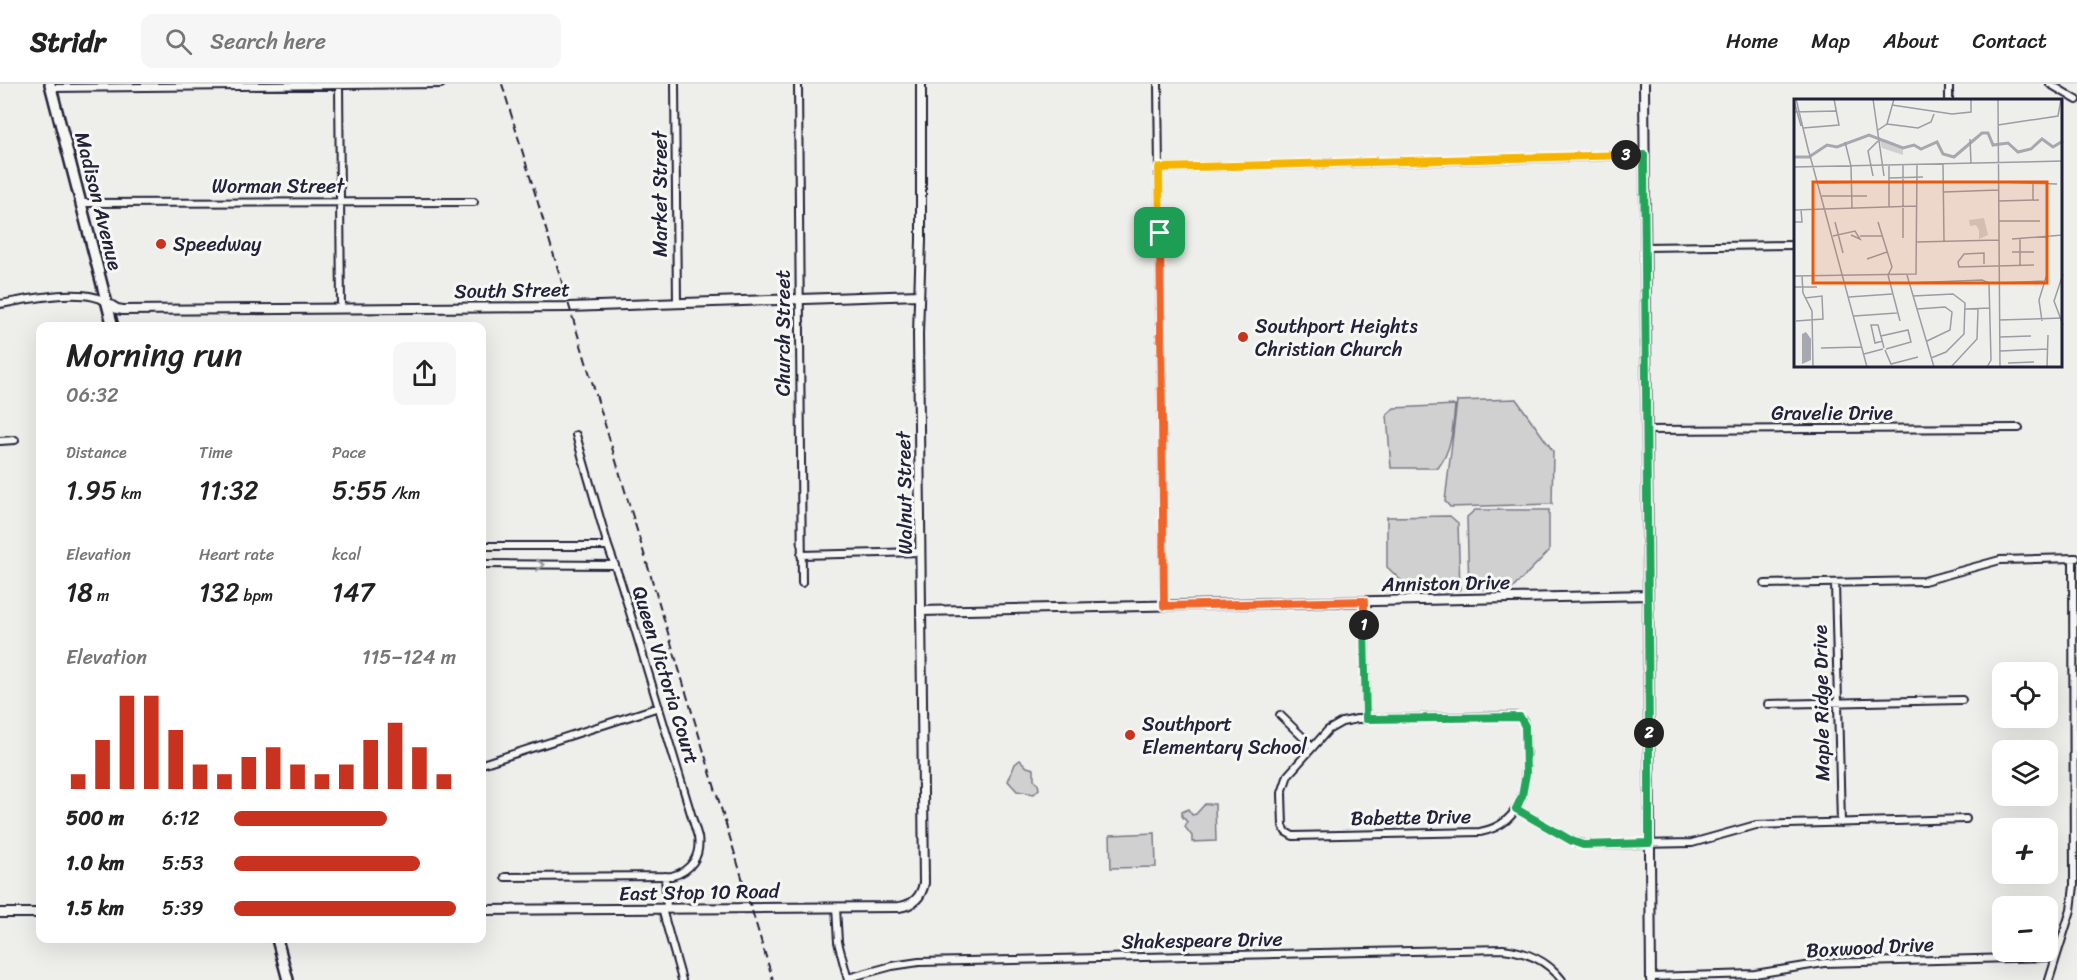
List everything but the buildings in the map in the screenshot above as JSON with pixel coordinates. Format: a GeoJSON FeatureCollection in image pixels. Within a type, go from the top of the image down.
{"type":"FeatureCollection","features":[{"type":"Feature","properties":{"kind":"main road","name":"Madison Avenue"},"geometry":{"type":"LineString","coordinates":[[51,86],[112,322]]}},
{"type":"Feature","properties":{"kind":"main road"},"geometry":{"type":"LineString","coordinates":[[278,943],[288,980]]}},
{"type":"Feature","properties":{"kind":"street"},"geometry":{"type":"LineString","coordinates":[[51,86],[441,84]]}},
{"type":"Feature","properties":{"kind":"street","name":"Market Street"},"geometry":{"type":"LineString","coordinates":[[675,84],[677,303]]}},
{"type":"Feature","properties":{"kind":"street","name":"Church Street"},"geometry":{"type":"LineString","coordinates":[[798,84],[802,583]]}},
{"type":"Feature","properties":{"kind":"street","name":"Walnut Street"},"geometry":{"type":"LineString","coordinates":[[916,900],[922,893],[924,883],[919,295],[921,84]]}},
{"type":"Feature","properties":{"kind":"street"},"geometry":{"type":"LineString","coordinates":[[1158,84],[1164,606]]}},
{"type":"Feature","properties":{"kind":"street"},"geometry":{"type":"LineString","coordinates":[[1644,84],[1651,978]]}},
{"type":"Feature","properties":{"kind":"street"},"geometry":{"type":"LineString","coordinates":[[2050,84],[2077,100]]}},
{"type":"Feature","properties":{"kind":"street"},"geometry":{"type":"LineString","coordinates":[[339,85],[341,308]]}},
{"type":"Feature","properties":{"kind":"street"},"geometry":{"type":"LineString","coordinates":[[1159,168],[1644,155]]}},
{"type":"Feature","properties":{"kind":"street","name":"Worman Street"},"geometry":{"type":"LineString","coordinates":[[81,203],[474,202]]}},
{"type":"Feature","properties":{"kind":"street"},"geometry":{"type":"LineString","coordinates":[[1645,247],[1794,245]]}},
{"type":"Feature","properties":{"kind":"street"},"geometry":{"type":"LineString","coordinates":[[0,304],[86,294],[98,297],[107,303]]}},
{"type":"Feature","properties":{"kind":"street","name":"South Street"},"geometry":{"type":"LineString","coordinates":[[107,303],[123,310],[569,307],[919,295]]}},
{"type":"Feature","properties":{"kind":"street","name":"Gravelie Drive"},"geometry":{"type":"LineString","coordinates":[[1646,430],[2019,428]]}},
{"type":"Feature","properties":{"kind":"street","name":"Queen Victoria Court"},"geometry":{"type":"LineString","coordinates":[[576,435],[699,845],[695,860],[687,870],[665,876]]}},
{"type":"Feature","properties":{"kind":"street"},"geometry":{"type":"LineString","coordinates":[[0,441],[15,440]]}},
{"type":"Feature","properties":{"kind":"street"},"geometry":{"type":"LineString","coordinates":[[486,546],[608,546]]}},
{"type":"Feature","properties":{"kind":"street"},"geometry":{"type":"LineString","coordinates":[[801,555],[921,552]]}},
{"type":"Feature","properties":{"kind":"street"},"geometry":{"type":"LineString","coordinates":[[1765,584],[1924,580],[2000,560],[2075,558],[2074,886],[2071,910],[2058,948]]}},
{"type":"Feature","properties":{"kind":"street"},"geometry":{"type":"LineString","coordinates":[[486,564],[615,565]]}},
{"type":"Feature","properties":{"kind":"street","name":"Maple Ridge Drive"},"geometry":{"type":"LineString","coordinates":[[1835,583],[1840,823]]}},
{"type":"Feature","properties":{"kind":"street","name":"Anniston Drive"},"geometry":{"type":"LineString","coordinates":[[921,611],[1648,595]]}},
{"type":"Feature","properties":{"kind":"street"},"geometry":{"type":"LineString","coordinates":[[1364,601],[1366,719]]}},
{"type":"Feature","properties":{"kind":"street"},"geometry":{"type":"LineString","coordinates":[[1768,704],[1962,700]]}},
{"type":"Feature","properties":{"kind":"street"},"geometry":{"type":"LineString","coordinates":[[486,763],[659,707]]}},
{"type":"Feature","properties":{"kind":"street"},"geometry":{"type":"LineString","coordinates":[[1280,715],[1312,746],[1335,726],[1353,719],[1516,716],[1521,718],[1525,726],[1526,781],[1516,809],[1583,845],[1692,843],[1756,825],[1966,819]]}},
{"type":"Feature","properties":{"kind":"street","name":"Babette Drive"},"geometry":{"type":"LineString","coordinates":[[1312,746],[1290,771],[1283,786],[1283,826],[1287,833],[1293,836],[1480,832],[1499,826],[1516,809]]}},
{"type":"Feature","properties":{"kind":"street"},"geometry":{"type":"LineString","coordinates":[[505,877],[665,876],[664,909],[682,980]]}},
{"type":"Feature","properties":{"kind":"street","name":"East Stop 10 Road"},"geometry":{"type":"LineString","coordinates":[[486,910],[898,907],[916,900]]}},
{"type":"Feature","properties":{"kind":"street"},"geometry":{"type":"LineString","coordinates":[[836,907],[838,942],[848,979]]}},
{"type":"Feature","properties":{"kind":"street"},"geometry":{"type":"LineString","coordinates":[[0,913],[36,913]]}},
{"type":"Feature","properties":{"kind":"street","name":"Shakespeare Drive"},"geometry":{"type":"LineString","coordinates":[[848,979],[892,966],[919,962],[1503,949],[1529,954],[1554,970],[1562,980]]}},
{"type":"Feature","properties":{"kind":"street","name":"Boxwood Drive"},"geometry":{"type":"LineString","coordinates":[[1651,978],[1755,974],[1824,963],[1992,959]]}},
{"type":"Feature","properties":{"kind":"street"},"geometry":{"type":"LineString","coordinates":[[2049,980],[2054,962]]}},
{"type":"Feature","properties":{"kind":"shaded area"},"geometry":{"type":"Polygon","coordinates":[[[1516,399],[1553,451],[1552,504],[1450,507],[1445,501],[1457,401],[1516,399]]]}},
{"type":"Feature","properties":{"kind":"shaded area"},"geometry":{"type":"Polygon","coordinates":[[[1455,405],[1449,446],[1438,468],[1391,468],[1387,415],[1394,408],[1455,405]]]}},
{"type":"Feature","properties":{"kind":"shaded area"},"geometry":{"type":"Polygon","coordinates":[[[1475,510],[1549,510],[1549,551],[1512,589],[1469,589],[1467,517],[1475,510]]]}},
{"type":"Feature","properties":{"kind":"shaded area"},"geometry":{"type":"Polygon","coordinates":[[[1450,516],[1458,523],[1460,590],[1413,592],[1387,567],[1387,517],[1450,516]]]}},
{"type":"Feature","properties":{"kind":"shaded area"},"geometry":{"type":"Polygon","coordinates":[[[1020,760],[1027,767],[1034,769],[1034,779],[1039,789],[1034,794],[1017,791],[1008,781],[1015,764],[1020,760]]]}},
{"type":"Feature","properties":{"kind":"shaded area"},"geometry":{"type":"Polygon","coordinates":[[[1205,804],[1215,804],[1216,841],[1192,842],[1192,836],[1185,827],[1187,822],[1182,812],[1188,809],[1192,815],[1196,814],[1205,804]]]}},
{"type":"Feature","properties":{"kind":"shaded area"},"geometry":{"type":"Polygon","coordinates":[[[1155,833],[1156,867],[1111,868],[1110,835],[1155,833]]]}},
{"type":"Feature","properties":{"kind":"railway"},"geometry":{"type":"LineString","coordinates":[[502,84],[773,980]]}},
{"type":"Feature","properties":{"kind":"place","name":"Speedway"},"geometry":{"type":"Point","coordinates":[161,244]}},
{"type":"Feature","properties":{"kind":"place","name":"Southport Heights Christian Church"},"geometry":{"type":"Point","coordinates":[1243,337]}},
{"type":"Feature","properties":{"kind":"place","name":"Southport Elementary School"},"geometry":{"type":"Point","coordinates":[1130,735]}},
{"type":"Feature","properties":{"kind":"route"},"geometry":{"type":"LineString","coordinates":[[1644,155],[1649,843],[1583,845],[1516,809],[1522,796],[1526,774],[1525,726],[1524,720],[1520,717],[1366,719],[1364,601],[1164,606],[1160,233],[1159,168],[1644,155]]}}]}
